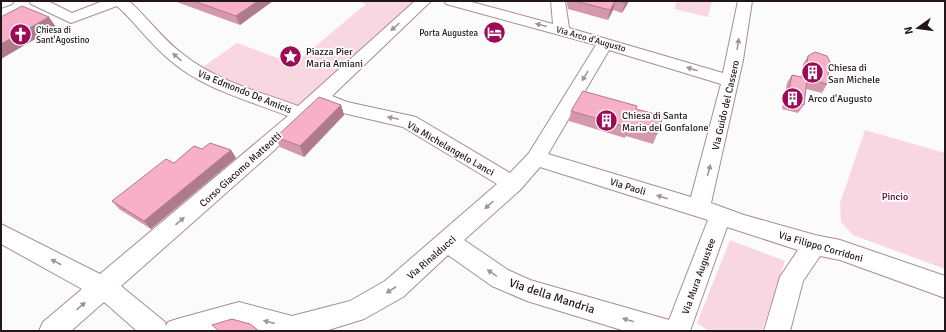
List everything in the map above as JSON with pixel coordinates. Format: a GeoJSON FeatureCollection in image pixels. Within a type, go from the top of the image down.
{"type":"FeatureCollection","features":[{"type":"Feature","properties":{"kind":"street"},"geometry":{"type":"LineString","coordinates":[[1,4],[7,1]]}},
{"type":"Feature","properties":{"kind":"street"},"geometry":{"type":"LineString","coordinates":[[36,1],[71,18],[116,1]]}},
{"type":"Feature","properties":{"kind":"street","name":"Via Edmondo De Amicis"},"geometry":{"type":"LineString","coordinates":[[121,1],[139,17],[166,48],[185,65],[205,77],[301,114]]}},
{"type":"Feature","properties":{"kind":"street","name":"Corso Giacomo Matteotti"},"geometry":{"type":"LineString","coordinates":[[52,331],[181,221],[301,114],[424,1]]}},
{"type":"Feature","properties":{"kind":"street","name":"Via Arco d'Augusto"},"geometry":{"type":"LineString","coordinates":[[451,1],[605,43],[730,81]]}},
{"type":"Feature","properties":{"kind":"street"},"geometry":{"type":"LineString","coordinates":[[558,1],[562,31]]}},
{"type":"Feature","properties":{"kind":"street","name":"Via Guido del Cassero"},"geometry":{"type":"LineString","coordinates":[[709,212],[730,81],[745,1]]}},
{"type":"Feature","properties":{"kind":"street","name":"Via Rinalducci"},"geometry":{"type":"LineString","coordinates":[[177,331],[239,314],[292,328],[355,311],[394,289],[513,184],[536,158],[605,43]]}},
{"type":"Feature","properties":{"kind":"street","name":"Via Michelangelo Lanci"},"geometry":{"type":"LineString","coordinates":[[318,97],[343,107],[409,122],[513,184]]}},
{"type":"Feature","properties":{"kind":"street","name":"Via Paoli"},"geometry":{"type":"LineString","coordinates":[[536,158],[709,212]]}},
{"type":"Feature","properties":{"kind":"street","name":"Via Filippo Corridoni"},"geometry":{"type":"LineString","coordinates":[[709,212],[743,224],[815,245],[840,250],[945,287]]}},
{"type":"Feature","properties":{"kind":"street","name":"Via Mura Augustee"},"geometry":{"type":"LineString","coordinates":[[671,331],[678,329],[709,212]]}},
{"type":"Feature","properties":{"kind":"street"},"geometry":{"type":"LineString","coordinates":[[1,233],[102,288],[156,331]]}},
{"type":"Feature","properties":{"kind":"street","name":"Via della Mandria"},"geometry":{"type":"LineString","coordinates":[[448,242],[500,278],[527,290],[665,331]]}},
{"type":"Feature","properties":{"kind":"street"},"geometry":{"type":"LineString","coordinates":[[777,331],[792,277],[815,245]]}},
{"type":"Feature","properties":{"kind":"green space"},"geometry":{"type":"Polygon","coordinates":[[[357,1],[416,1],[297,108],[208,74],[200,69],[237,43],[294,64],[366,4],[357,1]]]}},
{"type":"Feature","properties":{"kind":"green space"},"geometry":{"type":"Polygon","coordinates":[[[677,1],[712,1],[708,17],[674,9],[677,1]]]}},
{"type":"Feature","properties":{"kind":"green space","name":"Pincio"},"geometry":{"type":"Polygon","coordinates":[[[865,130],[945,153],[945,269],[853,235],[841,222],[840,203],[865,130]]]}},
{"type":"Feature","properties":{"kind":"green space"},"geometry":{"type":"Polygon","coordinates":[[[730,240],[785,261],[762,331],[709,331],[697,323],[730,240]]]}},
{"type":"Feature","properties":{"kind":"building"},"geometry":{"type":"Polygon","coordinates":[[[194,1],[258,1],[236,16],[194,1]]]}},
{"type":"Feature","properties":{"kind":"building"},"geometry":{"type":"Polygon","coordinates":[[[575,1],[615,1],[610,10],[575,1]]]}},
{"type":"Feature","properties":{"kind":"building"},"geometry":{"type":"Polygon","coordinates":[[[22,6],[49,17],[1,44],[1,17],[22,6]]]}},
{"type":"Feature","properties":{"kind":"building"},"geometry":{"type":"Polygon","coordinates":[[[815,52],[827,56],[830,62],[827,84],[807,79],[804,105],[787,100],[792,75],[805,78],[808,56],[815,52]]]}},
{"type":"Feature","properties":{"kind":"building"},"geometry":{"type":"Polygon","coordinates":[[[583,91],[637,106],[636,109],[663,116],[657,134],[629,126],[629,128],[571,111],[583,91]]]}},
{"type":"Feature","properties":{"kind":"building"},"geometry":{"type":"Polygon","coordinates":[[[319,97],[341,105],[300,146],[276,137],[319,97]]]}},
{"type":"Feature","properties":{"kind":"building"},"geometry":{"type":"Polygon","coordinates":[[[210,143],[231,150],[144,221],[112,201],[166,159],[174,163],[194,146],[202,149],[210,143]]]}},
{"type":"Feature","properties":{"kind":"building"},"geometry":{"type":"Polygon","coordinates":[[[232,319],[250,324],[259,331],[219,331],[212,325],[232,319]]]}},
{"type":"Feature","properties":{"kind":"place","name":"Porta Augustea"},"geometry":{"type":"Point","coordinates":[494,33]}},
{"type":"Feature","properties":{"kind":"place","name":"Chiesa di Sant'Agostino"},"geometry":{"type":"Point","coordinates":[21,35]}},
{"type":"Feature","properties":{"kind":"place","name":"Piazza Pier Maria Amiani"},"geometry":{"type":"Point","coordinates":[291,57]}},
{"type":"Feature","properties":{"kind":"place","name":"Chiesa di San Michele"},"geometry":{"type":"Point","coordinates":[813,73]}},
{"type":"Feature","properties":{"kind":"place","name":"Arco d'Augusto"},"geometry":{"type":"Point","coordinates":[792,98]}},
{"type":"Feature","properties":{"kind":"place","name":"Chiesa di Santa Maria del Gonfalone"},"geometry":{"type":"Point","coordinates":[606,121]}}]}
